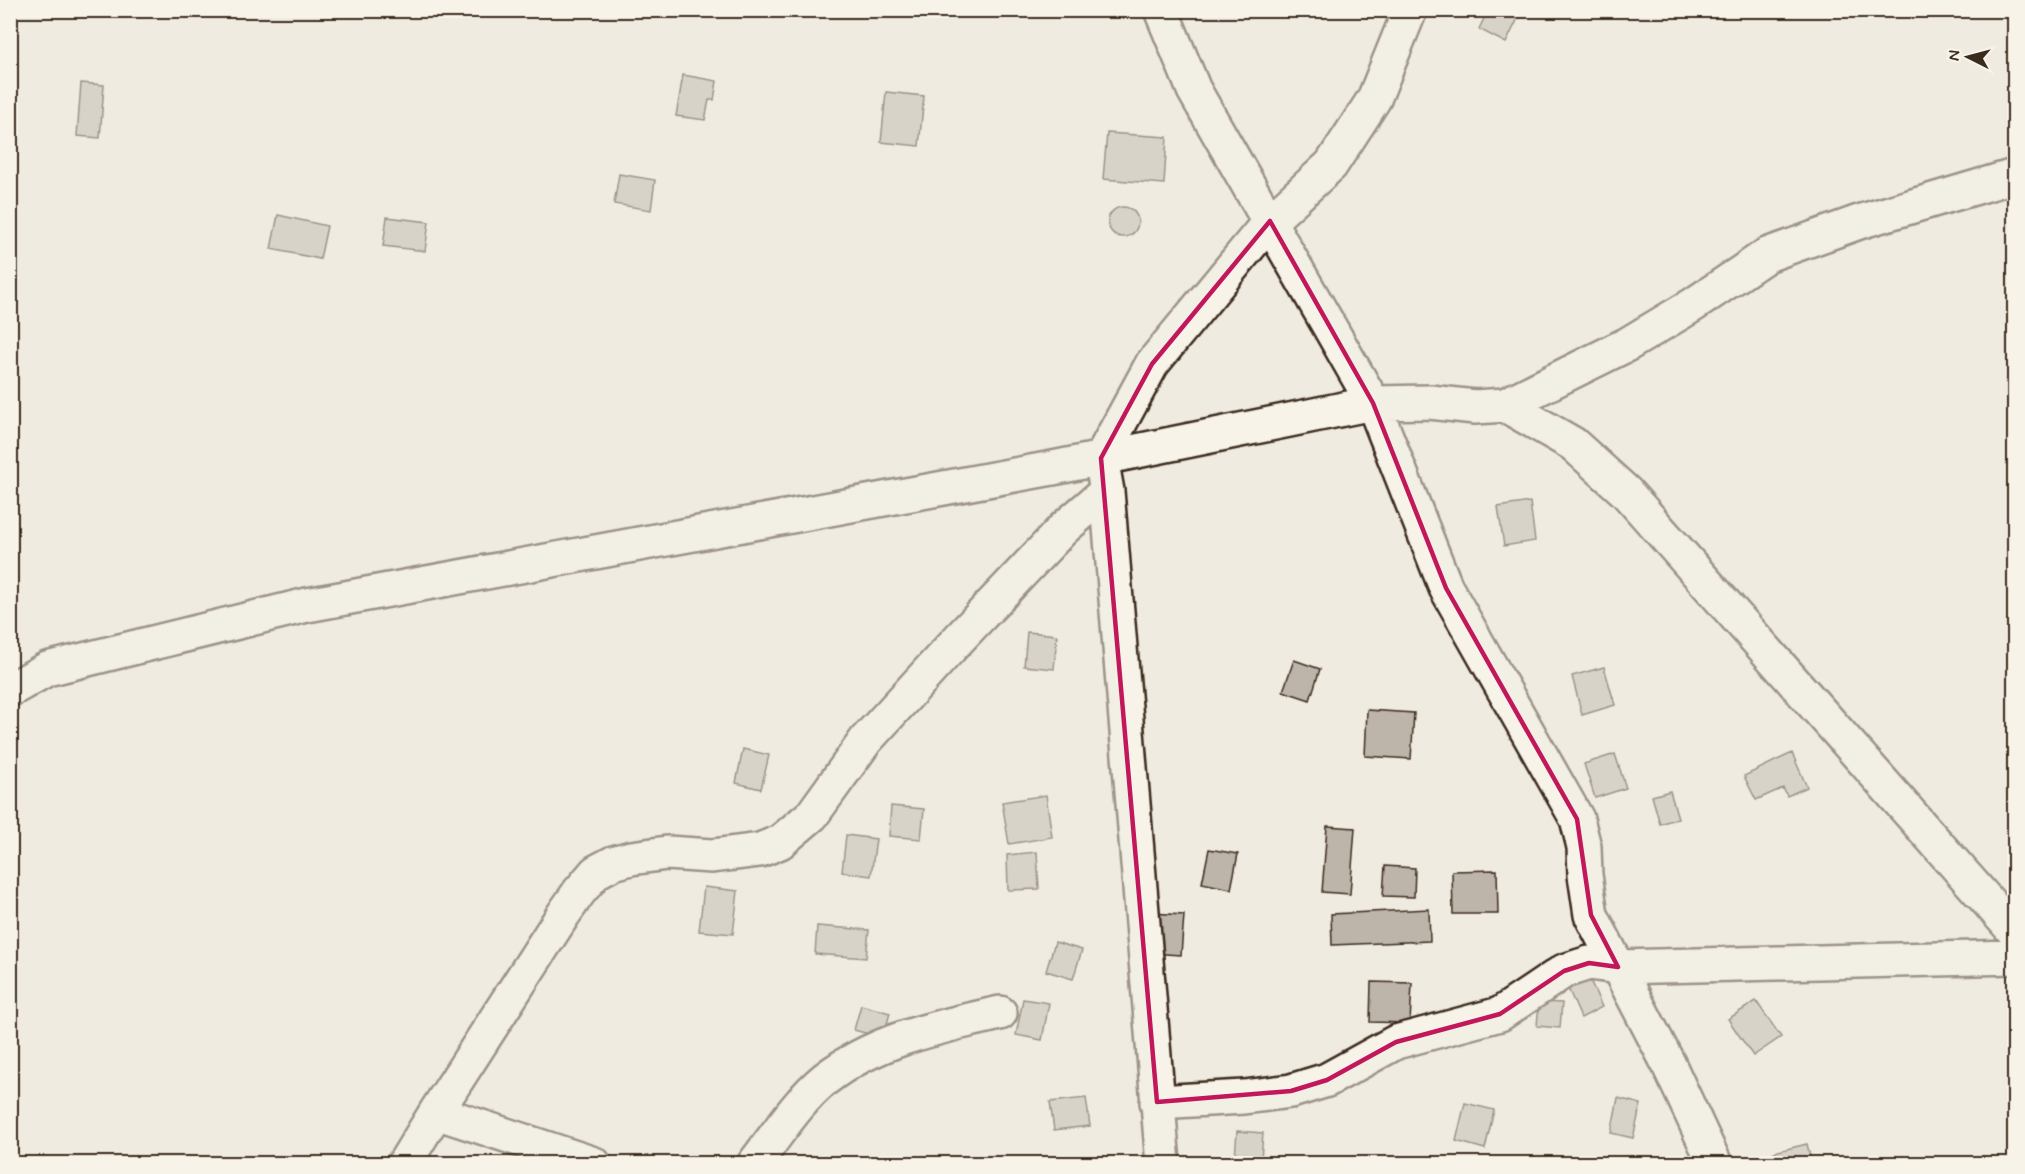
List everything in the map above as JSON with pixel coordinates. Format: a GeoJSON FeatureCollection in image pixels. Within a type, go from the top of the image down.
{"type":"FeatureCollection","features":[{"type":"Feature","properties":{"kind":"street"},"geometry":{"type":"LineString","coordinates":[[1161,10],[1194,90],[1373,403],[1446,588],[1577,819],[1584,847],[1585,876],[1591,915],[1668,1063],[1715,1164]]}},
{"type":"Feature","properties":{"kind":"street"},"geometry":{"type":"LineString","coordinates":[[1163,1164],[1107,491],[1101,458],[1152,364],[1270,221],[1331,165],[1374,99],[1410,10]]}},
{"type":"Feature","properties":{"kind":"street"},"geometry":{"type":"LineString","coordinates":[[10,690],[47,669],[307,605],[1101,458],[1373,403],[1430,402],[1475,407],[1505,405],[1628,344],[1693,305],[1767,255],[1859,222],[2014,176]]}},
{"type":"Feature","properties":{"kind":"street"},"geometry":{"type":"LineString","coordinates":[[1505,405],[1573,444],[1626,492],[2014,931]]}},
{"type":"Feature","properties":{"kind":"street"},"geometry":{"type":"LineString","coordinates":[[405,1164],[436,1112],[574,899],[596,872],[613,863],[632,858],[667,853],[712,856],[759,850],[780,843],[812,815],[866,740],[954,644],[1064,528],[1107,491]]}},
{"type":"Feature","properties":{"kind":"street"},"geometry":{"type":"LineString","coordinates":[[1157,1102],[1244,1098],[1291,1091],[1327,1080],[1396,1042],[1500,1014],[1564,971],[1589,963],[1618,968],[2014,957]]}},
{"type":"Feature","properties":{"kind":"street"},"geometry":{"type":"LineString","coordinates":[[754,1164],[794,1111],[825,1080],[862,1055],[916,1033],[1000,1013]]}},
{"type":"Feature","properties":{"kind":"street"},"geometry":{"type":"LineString","coordinates":[[436,1112],[594,1164]]}},
{"type":"Feature","properties":{"kind":"highlighted area"},"geometry":{"type":"Polygon","coordinates":[[[1270,221],[1373,403],[1446,588],[1577,819],[1591,915],[1618,967],[1589,963],[1564,971],[1500,1014],[1396,1042],[1327,1080],[1291,1091],[1157,1102],[1101,458],[1152,364],[1270,221]]]}},
{"type":"Feature","properties":{"kind":"building"},"geometry":{"type":"Polygon","coordinates":[[[1488,10],[1522,10],[1506,43],[1479,29],[1488,10]]]}},
{"type":"Feature","properties":{"kind":"building"},"geometry":{"type":"Polygon","coordinates":[[[683,75],[717,81],[714,100],[709,100],[705,120],[676,116],[683,75]]]}},
{"type":"Feature","properties":{"kind":"building"},"geometry":{"type":"Polygon","coordinates":[[[81,83],[104,85],[100,138],[77,136],[81,83]]]}},
{"type":"Feature","properties":{"kind":"building"},"geometry":{"type":"Polygon","coordinates":[[[886,92],[924,96],[919,146],[881,142],[886,92]]]}},
{"type":"Feature","properties":{"kind":"building"},"geometry":{"type":"Polygon","coordinates":[[[1107,133],[1167,137],[1164,184],[1103,179],[1107,133]]]}},
{"type":"Feature","properties":{"kind":"building"},"geometry":{"type":"Polygon","coordinates":[[[619,174],[655,180],[651,210],[614,204],[619,174]]]}},
{"type":"Feature","properties":{"kind":"building"},"geometry":{"type":"Polygon","coordinates":[[[1123,207],[1134,211],[1138,222],[1134,233],[1123,237],[1112,233],[1108,222],[1112,211],[1123,207]]]}},
{"type":"Feature","properties":{"kind":"building"},"geometry":{"type":"Polygon","coordinates":[[[278,215],[327,226],[320,259],[271,249],[278,215]]]}},
{"type":"Feature","properties":{"kind":"building"},"geometry":{"type":"Polygon","coordinates":[[[387,217],[429,222],[425,251],[383,246],[387,217]]]}},
{"type":"Feature","properties":{"kind":"building"},"geometry":{"type":"Polygon","coordinates":[[[1530,502],[1535,541],[1504,546],[1498,507],[1530,502]]]}},
{"type":"Feature","properties":{"kind":"building"},"geometry":{"type":"Polygon","coordinates":[[[1027,632],[1057,635],[1054,669],[1024,666],[1027,632]]]}},
{"type":"Feature","properties":{"kind":"building"},"geometry":{"type":"Polygon","coordinates":[[[1294,660],[1320,669],[1310,700],[1283,691],[1294,660]]]}},
{"type":"Feature","properties":{"kind":"building"},"geometry":{"type":"Polygon","coordinates":[[[1604,667],[1615,705],[1582,715],[1572,676],[1604,667]]]}},
{"type":"Feature","properties":{"kind":"building"},"geometry":{"type":"Polygon","coordinates":[[[1367,710],[1414,713],[1411,759],[1365,756],[1367,710]]]}},
{"type":"Feature","properties":{"kind":"building"},"geometry":{"type":"Polygon","coordinates":[[[743,749],[769,755],[761,789],[736,783],[743,749]]]}},
{"type":"Feature","properties":{"kind":"building"},"geometry":{"type":"Polygon","coordinates":[[[1792,753],[1807,787],[1787,796],[1783,788],[1756,800],[1744,776],[1792,753]]]}},
{"type":"Feature","properties":{"kind":"building"},"geometry":{"type":"Polygon","coordinates":[[[1615,754],[1626,788],[1595,798],[1584,764],[1615,754]]]}},
{"type":"Feature","properties":{"kind":"building"},"geometry":{"type":"Polygon","coordinates":[[[1670,791],[1678,818],[1660,824],[1652,796],[1670,791]]]}},
{"type":"Feature","properties":{"kind":"building"},"geometry":{"type":"Polygon","coordinates":[[[1046,795],[1052,837],[1009,844],[1002,802],[1046,795]]]}},
{"type":"Feature","properties":{"kind":"building"},"geometry":{"type":"Polygon","coordinates":[[[891,806],[924,809],[921,839],[889,836],[891,806]]]}},
{"type":"Feature","properties":{"kind":"building"},"geometry":{"type":"Polygon","coordinates":[[[1327,826],[1355,828],[1350,894],[1322,892],[1327,826]]]}},
{"type":"Feature","properties":{"kind":"building"},"geometry":{"type":"Polygon","coordinates":[[[846,835],[876,839],[871,876],[842,872],[846,835]]]}},
{"type":"Feature","properties":{"kind":"building"},"geometry":{"type":"Polygon","coordinates":[[[1209,849],[1238,854],[1231,889],[1202,883],[1209,849]]]}},
{"type":"Feature","properties":{"kind":"building"},"geometry":{"type":"Polygon","coordinates":[[[1037,852],[1039,889],[1008,890],[1007,855],[1037,852]]]}},
{"type":"Feature","properties":{"kind":"building"},"geometry":{"type":"Polygon","coordinates":[[[1385,866],[1415,868],[1414,897],[1383,896],[1385,866]]]}},
{"type":"Feature","properties":{"kind":"building"},"geometry":{"type":"Polygon","coordinates":[[[1497,870],[1498,914],[1453,914],[1452,871],[1497,870]]]}},
{"type":"Feature","properties":{"kind":"building"},"geometry":{"type":"Polygon","coordinates":[[[704,887],[738,891],[733,934],[699,931],[704,887]]]}},
{"type":"Feature","properties":{"kind":"building"},"geometry":{"type":"Polygon","coordinates":[[[1429,909],[1430,941],[1332,945],[1331,914],[1429,909]]]}},
{"type":"Feature","properties":{"kind":"building"},"geometry":{"type":"Polygon","coordinates":[[[1151,913],[1184,915],[1181,955],[1149,953],[1151,913]]]}},
{"type":"Feature","properties":{"kind":"building"},"geometry":{"type":"Polygon","coordinates":[[[817,926],[869,930],[866,958],[815,954],[817,926]]]}},
{"type":"Feature","properties":{"kind":"building"},"geometry":{"type":"Polygon","coordinates":[[[1055,942],[1082,950],[1073,979],[1046,971],[1055,942]]]}},
{"type":"Feature","properties":{"kind":"building"},"geometry":{"type":"Polygon","coordinates":[[[1586,971],[1602,1007],[1581,1018],[1565,981],[1586,971]]]}},
{"type":"Feature","properties":{"kind":"building"},"geometry":{"type":"Polygon","coordinates":[[[1371,982],[1412,983],[1410,1023],[1370,1022],[1371,982]]]}},
{"type":"Feature","properties":{"kind":"building"},"geometry":{"type":"Polygon","coordinates":[[[1023,999],[1049,1003],[1042,1040],[1016,1035],[1023,999]]]}},
{"type":"Feature","properties":{"kind":"building"},"geometry":{"type":"Polygon","coordinates":[[[1756,1001],[1781,1037],[1753,1056],[1728,1019],[1756,1001]]]}},
{"type":"Feature","properties":{"kind":"building"},"geometry":{"type":"Polygon","coordinates":[[[1539,1002],[1562,1003],[1560,1028],[1537,1026],[1539,1002]]]}},
{"type":"Feature","properties":{"kind":"building"},"geometry":{"type":"Polygon","coordinates":[[[861,1005],[890,1013],[883,1038],[854,1030],[861,1005]]]}},
{"type":"Feature","properties":{"kind":"building"},"geometry":{"type":"Polygon","coordinates":[[[1086,1098],[1090,1126],[1054,1130],[1050,1102],[1086,1098]]]}},
{"type":"Feature","properties":{"kind":"building"},"geometry":{"type":"Polygon","coordinates":[[[1618,1098],[1641,1104],[1633,1138],[1611,1133],[1618,1098]]]}},
{"type":"Feature","properties":{"kind":"building"},"geometry":{"type":"Polygon","coordinates":[[[1465,1103],[1494,1110],[1485,1149],[1456,1141],[1465,1103]]]}},
{"type":"Feature","properties":{"kind":"building"},"geometry":{"type":"Polygon","coordinates":[[[1237,1131],[1263,1133],[1261,1160],[1235,1157],[1237,1131]]]}},
{"type":"Feature","properties":{"kind":"building"},"geometry":{"type":"Polygon","coordinates":[[[1807,1144],[1812,1164],[1776,1164],[1774,1152],[1807,1144]]]}}]}
